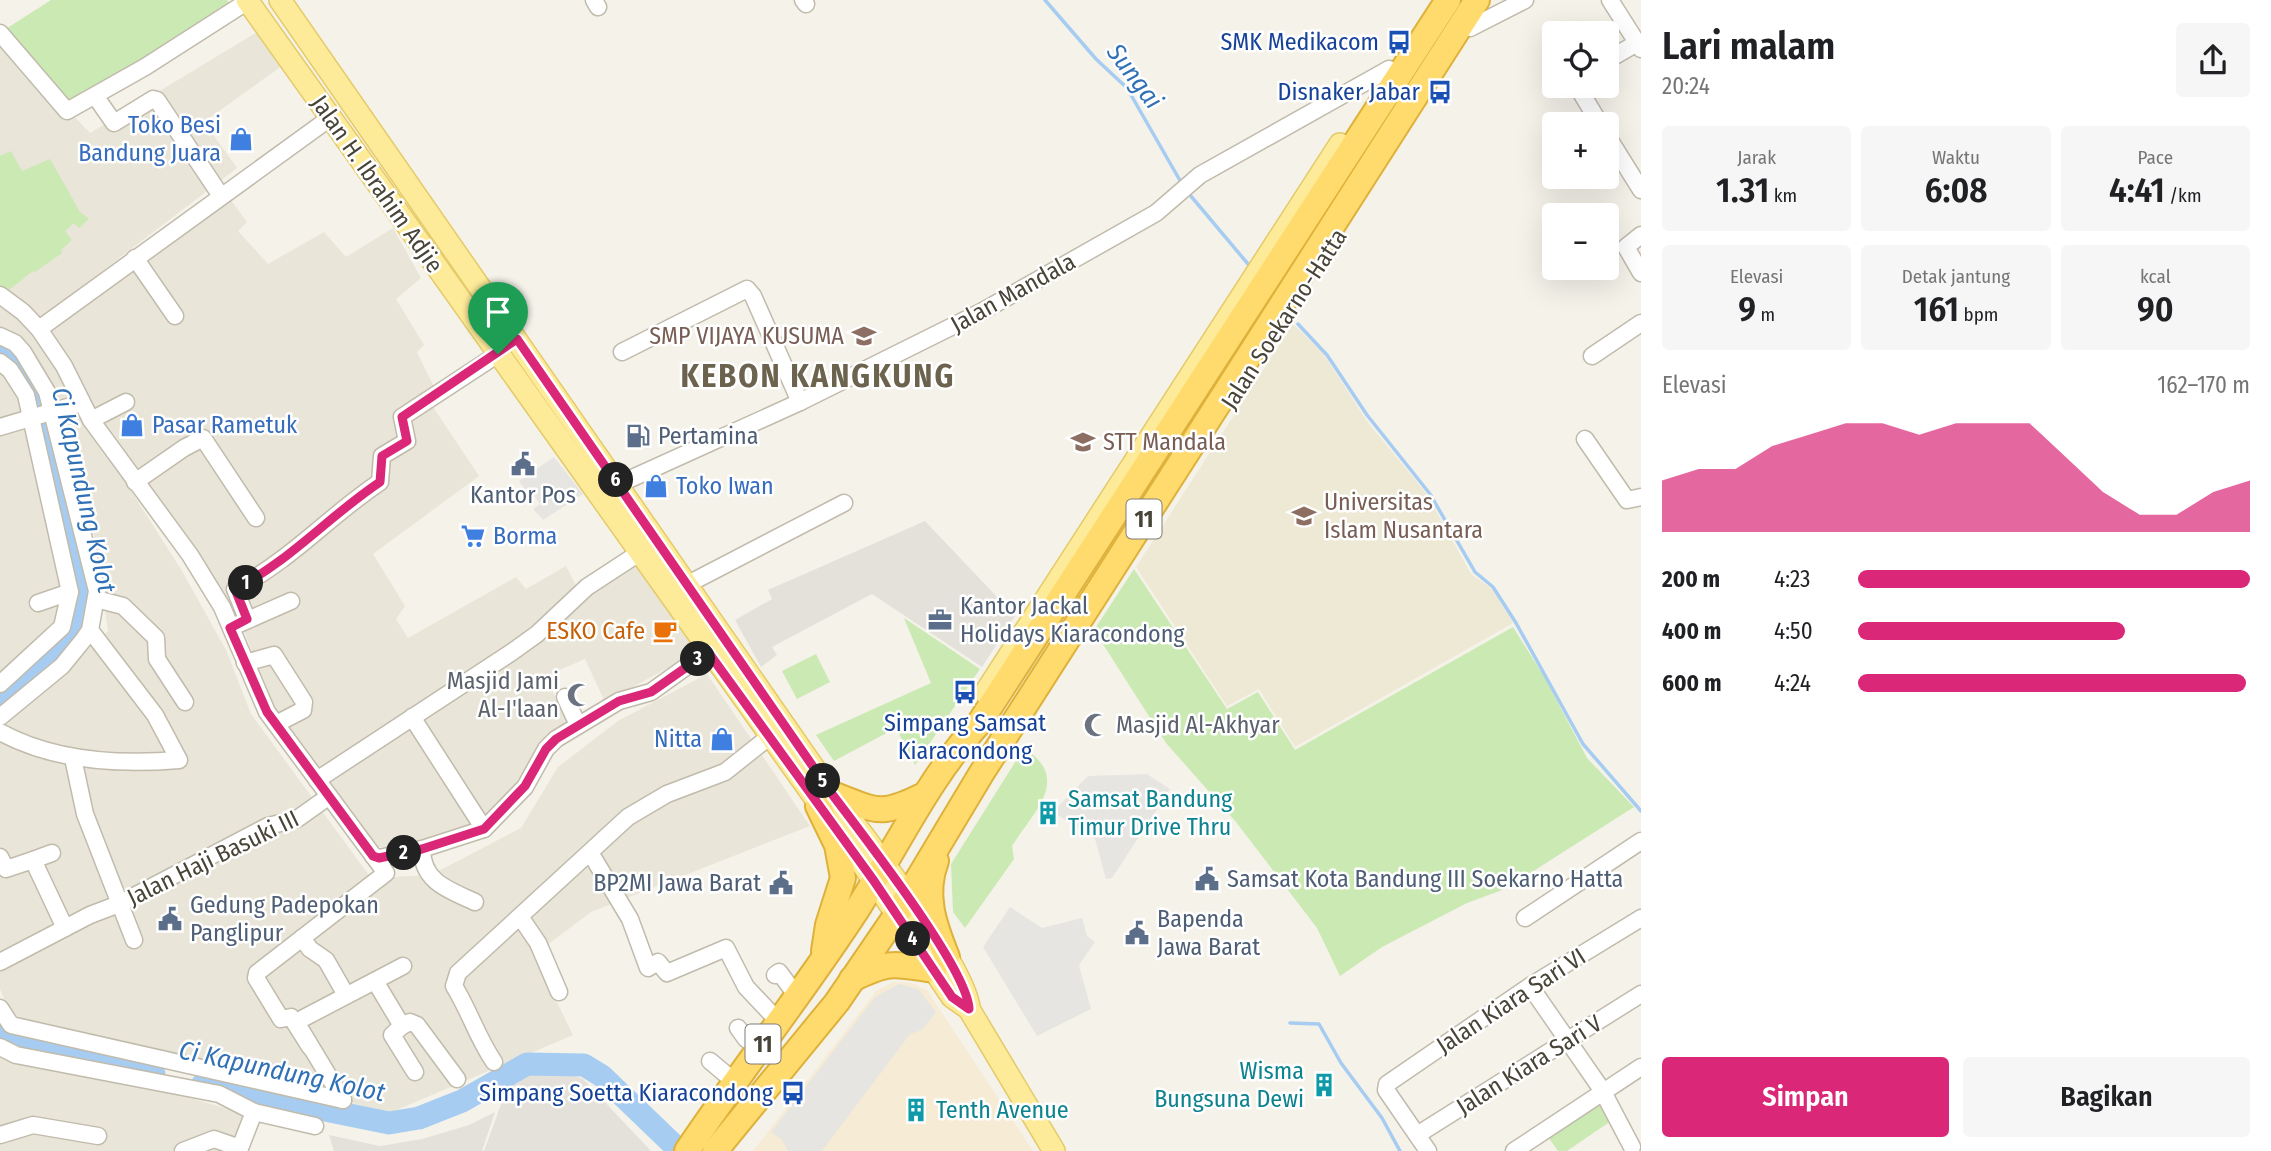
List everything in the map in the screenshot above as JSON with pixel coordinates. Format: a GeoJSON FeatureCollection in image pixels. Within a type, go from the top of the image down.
{"type":"FeatureCollection","features":[{"type":"Feature","properties":{"kind":"highway","name":"Jalan Soekarno-Hatta"},"geometry":{"type":"LineString","coordinates":[[713,1140],[735,1082],[823,958],[954,750],[980,722],[1448,0]]}},
{"type":"Feature","properties":{"kind":"highway","name":"Jalan Soekarno-Hatta"},"geometry":{"type":"LineString","coordinates":[[687,1151],[713,1140],[811,1035],[902,906],[981,775],[1477,0]]}},
{"type":"Feature","properties":{"kind":"highway"},"geometry":{"type":"LineString","coordinates":[[823,958],[828,925],[842,878],[837,845],[825,800],[877,811],[901,807],[924,795]]}},
{"type":"Feature","properties":{"kind":"highway"},"geometry":{"type":"LineString","coordinates":[[851,979],[878,966],[898,963],[940,964],[929,897],[932,873],[955,819]]}},
{"type":"Feature","properties":{"kind":"main road","name":"Jalan H. Ibrahim Adjie"},"geometry":{"type":"LineString","coordinates":[[280,0],[688,584],[825,800],[879,873],[940,964],[966,989],[969,1009],[1054,1151]]}},
{"type":"Feature","properties":{"kind":"main road","name":"Jalan Soekarno-Hatta"},"geometry":{"type":"LineString","coordinates":[[954,750],[1043,600],[1389,69],[1437,0]]}},
{"type":"Feature","properties":{"kind":"main road","name":"Jalan Soekarno-Hatta"},"geometry":{"type":"LineString","coordinates":[[981,775],[1006,747],[1488,0]]}},
{"type":"Feature","properties":{"kind":"main road","name":"Jalan H. Ibrahim Adjie"},"geometry":{"type":"LineString","coordinates":[[247,1],[769,737],[825,800]]}},
{"type":"Feature","properties":{"kind":"main road"},"geometry":{"type":"LineString","coordinates":[[498,354],[517,339]]}},
{"type":"Feature","properties":{"kind":"street"},"geometry":{"type":"LineString","coordinates":[[1470,28],[1525,0]]}},
{"type":"Feature","properties":{"kind":"street"},"geometry":{"type":"LineString","coordinates":[[1610,0],[1639,46],[1619,55]]}},
{"type":"Feature","properties":{"kind":"street"},"geometry":{"type":"LineString","coordinates":[[0,33],[68,111],[145,67],[247,1]]}},
{"type":"Feature","properties":{"kind":"street","name":"Jalan Mandala"},"geometry":{"type":"LineString","coordinates":[[619,484],[800,402],[981,312],[1156,213],[1200,175],[1389,69]]}},
{"type":"Feature","properties":{"kind":"street"},"geometry":{"type":"LineString","coordinates":[[98,100],[114,123],[153,99],[157,100],[220,196]]}},
{"type":"Feature","properties":{"kind":"street"},"geometry":{"type":"LineString","coordinates":[[39,329],[330,118]]}},
{"type":"Feature","properties":{"kind":"street"},"geometry":{"type":"LineString","coordinates":[[1619,155],[1641,190]]}},
{"type":"Feature","properties":{"kind":"street"},"geometry":{"type":"LineString","coordinates":[[1641,235],[1626,247],[1641,273]]}},
{"type":"Feature","properties":{"kind":"street"},"geometry":{"type":"LineString","coordinates":[[135,258],[175,316]]}},
{"type":"Feature","properties":{"kind":"street"},"geometry":{"type":"LineString","coordinates":[[622,352],[747,289],[752,293],[800,402]]}},
{"type":"Feature","properties":{"kind":"street"},"geometry":{"type":"LineString","coordinates":[[0,295],[23,312],[39,329],[64,366],[92,420],[190,555],[230,628],[258,697],[386,876],[260,969],[256,978],[281,1019],[290,1016],[310,1047]]}},
{"type":"Feature","properties":{"kind":"street"},"geometry":{"type":"LineString","coordinates":[[1592,356],[1641,323]]}},
{"type":"Feature","properties":{"kind":"street"},"geometry":{"type":"LineString","coordinates":[[0,336],[15,343],[32,364],[43,415],[70,592],[62,627],[0,684]]}},
{"type":"Feature","properties":{"kind":"street"},"geometry":{"type":"LineString","coordinates":[[247,619],[235,589],[285,559],[335,514],[380,482],[382,456],[407,441],[402,417],[498,354]]}},
{"type":"Feature","properties":{"kind":"street"},"geometry":{"type":"LineString","coordinates":[[0,362],[10,370],[43,415],[96,599],[90,630],[62,666],[0,716]]}},
{"type":"Feature","properties":{"kind":"street"},"geometry":{"type":"LineString","coordinates":[[92,420],[126,402]]}},
{"type":"Feature","properties":{"kind":"street"},"geometry":{"type":"LineString","coordinates":[[0,426],[81,403]]}},
{"type":"Feature","properties":{"kind":"street"},"geometry":{"type":"LineString","coordinates":[[135,482],[203,438],[256,518]]}},
{"type":"Feature","properties":{"kind":"street"},"geometry":{"type":"LineString","coordinates":[[1585,439],[1627,500],[1641,497]]}},
{"type":"Feature","properties":{"kind":"street"},"geometry":{"type":"LineString","coordinates":[[688,584],[845,503]]}},
{"type":"Feature","properties":{"kind":"street"},"geometry":{"type":"LineString","coordinates":[[317,780],[528,640],[587,587],[639,553]]}},
{"type":"Feature","properties":{"kind":"street"},"geometry":{"type":"LineString","coordinates":[[38,603],[70,592]]}},
{"type":"Feature","properties":{"kind":"street"},"geometry":{"type":"LineString","coordinates":[[96,599],[123,606],[156,638],[157,659],[185,702]]}},
{"type":"Feature","properties":{"kind":"street"},"geometry":{"type":"LineString","coordinates":[[230,628],[291,601]]}},
{"type":"Feature","properties":{"kind":"street"},"geometry":{"type":"LineString","coordinates":[[0,732],[23,743],[73,758],[180,758],[155,715],[90,630]]}},
{"type":"Feature","properties":{"kind":"street"},"geometry":{"type":"LineString","coordinates":[[373,856],[422,849],[484,829],[525,786],[546,749],[578,725],[619,701],[651,692],[708,652]]}},
{"type":"Feature","properties":{"kind":"street"},"geometry":{"type":"LineString","coordinates":[[245,663],[274,655],[304,702],[303,710],[276,724]]}},
{"type":"Feature","properties":{"kind":"street"},"geometry":{"type":"LineString","coordinates":[[565,697],[578,725]]}},
{"type":"Feature","properties":{"kind":"street"},"geometry":{"type":"LineString","coordinates":[[412,716],[484,829]]}},
{"type":"Feature","properties":{"kind":"street"},"geometry":{"type":"LineString","coordinates":[[494,1062],[477,1037],[469,1010],[453,983],[458,973],[591,854],[628,817],[667,794],[725,772],[769,737]]}},
{"type":"Feature","properties":{"kind":"street","name":"Jalan Haji Basuki III"},"geometry":{"type":"LineString","coordinates":[[73,758],[85,814],[119,904],[268,827],[297,819],[328,797]]}},
{"type":"Feature","properties":{"kind":"street"},"geometry":{"type":"LineString","coordinates":[[1525,918],[1641,841]]}},
{"type":"Feature","properties":{"kind":"street"},"geometry":{"type":"LineString","coordinates":[[422,849],[424,867],[432,878],[475,902]]}},
{"type":"Feature","properties":{"kind":"street"},"geometry":{"type":"LineString","coordinates":[[0,857],[6,869],[52,853]]}},
{"type":"Feature","properties":{"kind":"street"},"geometry":{"type":"LineString","coordinates":[[591,854],[630,919],[648,968],[658,962],[667,973],[726,948],[746,987],[779,1022]]}},
{"type":"Feature","properties":{"kind":"street"},"geometry":{"type":"LineString","coordinates":[[33,860],[65,928]]}},
{"type":"Feature","properties":{"kind":"street"},"geometry":{"type":"LineString","coordinates":[[0,962],[119,904],[134,940]]}},
{"type":"Feature","properties":{"kind":"street"},"geometry":{"type":"LineString","coordinates":[[521,918],[538,943],[559,992]]}},
{"type":"Feature","properties":{"kind":"street","name":"Jalan Kiara Sari VI"},"geometry":{"type":"LineString","coordinates":[[1417,1135],[1387,1090],[1389,1082],[1530,986],[1641,918]]}},
{"type":"Feature","properties":{"kind":"street"},"geometry":{"type":"LineString","coordinates":[[302,938],[310,949],[326,960],[346,995]]}},
{"type":"Feature","properties":{"kind":"street"},"geometry":{"type":"LineString","coordinates":[[0,1008],[11,1026],[343,1100],[296,1022],[403,966]]}},
{"type":"Feature","properties":{"kind":"street"},"geometry":{"type":"LineString","coordinates":[[775,975],[779,972],[797,996]]}},
{"type":"Feature","properties":{"kind":"street"},"geometry":{"type":"LineString","coordinates":[[375,981],[402,1026]]}},
{"type":"Feature","properties":{"kind":"street"},"geometry":{"type":"LineString","coordinates":[[1530,986],[1602,1090],[1633,1146]]}},
{"type":"Feature","properties":{"kind":"street","name":"Jalan Kiara Sari V"},"geometry":{"type":"LineString","coordinates":[[1417,1135],[1641,994]]}},
{"type":"Feature","properties":{"kind":"street"},"geometry":{"type":"LineString","coordinates":[[415,1072],[392,1035],[410,1022],[417,1026],[457,1079]]}},
{"type":"Feature","properties":{"kind":"street"},"geometry":{"type":"LineString","coordinates":[[738,1028],[746,1039],[760,1048]]}},
{"type":"Feature","properties":{"kind":"street"},"geometry":{"type":"LineString","coordinates":[[0,1047],[16,1055],[219,1094],[254,1112],[285,1116],[315,1126]]}},
{"type":"Feature","properties":{"kind":"street"},"geometry":{"type":"LineString","coordinates":[[710,1061],[735,1082]]}},
{"type":"Feature","properties":{"kind":"street"},"geometry":{"type":"LineString","coordinates":[[1514,1151],[1602,1090],[1641,1067]]}},
{"type":"Feature","properties":{"kind":"street"},"geometry":{"type":"LineString","coordinates":[[285,1116],[291,1090]]}},
{"type":"Feature","properties":{"kind":"street"},"geometry":{"type":"LineString","coordinates":[[183,1151],[214,1139],[240,1148],[254,1112]]}},
{"type":"Feature","properties":{"kind":"street"},"geometry":{"type":"LineString","coordinates":[[0,1135],[16,1128],[41,1125],[99,1136]]}},
{"type":"Feature","properties":{"kind":"street"},"geometry":{"type":"LineString","coordinates":[[1417,1135],[1428,1151]]}},
{"type":"Feature","properties":{"kind":"shaded area"},"geometry":{"type":"Polygon","coordinates":[[[264,28],[286,63],[204,122],[237,168],[37,321],[0,292],[0,39],[90,133],[264,28]]]}},
{"type":"Feature","properties":{"kind":"shaded area"},"geometry":{"type":"Polygon","coordinates":[[[225,192],[247,222],[238,231],[268,264],[324,232],[346,257],[393,228],[421,278],[396,299],[424,345],[417,352],[436,391],[427,398],[479,476],[373,554],[405,606],[396,619],[408,638],[516,577],[526,589],[566,566],[577,588],[468,679],[317,770],[273,704],[244,631],[193,545],[139,481],[45,326],[225,192]]]}},
{"type":"Feature","properties":{"kind":"shaded area"},"geometry":{"type":"Polygon","coordinates":[[[0,299],[33,326],[72,398],[182,571],[226,650],[251,714],[371,878],[431,875],[521,828],[558,767],[618,721],[707,674],[810,826],[591,912],[534,955],[573,1035],[392,1112],[34,1034],[6,1004],[0,989],[0,729],[108,631],[94,535],[66,441],[44,381],[0,334],[0,299]]]}},
{"type":"Feature","properties":{"kind":"shaded area","name":"Universitas Islam Nusantara"},"geometry":{"type":"Polygon","coordinates":[[[1293,324],[1322,352],[1369,424],[1426,493],[1471,574],[1493,590],[1513,623],[1295,747],[1259,689],[1227,706],[1136,567],[1293,324]]]}},
{"type":"Feature","properties":{"kind":"shaded area"},"geometry":{"type":"Polygon","coordinates":[[[0,354],[18,366],[28,385],[74,579],[77,614],[73,625],[0,687],[0,354]]]}},
{"type":"Feature","properties":{"kind":"shaded area"},"geometry":{"type":"Polygon","coordinates":[[[554,457],[583,494],[543,520],[533,509],[540,504],[530,489],[526,491],[519,481],[554,457]]]}},
{"type":"Feature","properties":{"kind":"shaded area"},"geometry":{"type":"Polygon","coordinates":[[[925,521],[1015,616],[982,667],[872,594],[772,647],[777,655],[761,667],[735,620],[772,599],[768,590],[925,521]]]}},
{"type":"Feature","properties":{"kind":"shaded area"},"geometry":{"type":"Polygon","coordinates":[[[632,560],[699,651],[605,702],[585,659],[546,676],[567,724],[541,743],[501,811],[487,818],[420,719],[632,560]]]}},
{"type":"Feature","properties":{"kind":"shaded area"},"geometry":{"type":"Polygon","coordinates":[[[416,721],[485,824],[417,848],[375,847],[326,781],[416,721]]]}},
{"type":"Feature","properties":{"kind":"shaded area"},"geometry":{"type":"Polygon","coordinates":[[[1147,774],[1170,789],[1112,878],[1106,879],[1095,839],[1053,812],[1088,776],[1147,774]]]}},
{"type":"Feature","properties":{"kind":"shaded area","name":"Bapenda Jawa Barat"},"geometry":{"type":"Polygon","coordinates":[[[1010,907],[1042,928],[1082,918],[1087,936],[1095,942],[1079,965],[1091,1009],[1037,1036],[983,947],[1010,907]]]}},
{"type":"Feature","properties":{"kind":"shaded area"},"geometry":{"type":"Polygon","coordinates":[[[894,982],[911,983],[927,990],[1033,1151],[753,1151],[876,991],[894,982]]]}},
{"type":"Feature","properties":{"kind":"shaded area","name":"Tenth Avenue"},"geometry":{"type":"Polygon","coordinates":[[[899,984],[918,989],[936,1012],[922,1030],[910,1034],[822,1151],[788,1151],[782,1140],[771,1132],[875,997],[899,984]]]}},
{"type":"Feature","properties":{"kind":"shaded area"},"geometry":{"type":"Polygon","coordinates":[[[0,1055],[24,1065],[139,1083],[259,1118],[249,1151],[0,1151],[0,1055]]]}},
{"type":"Feature","properties":{"kind":"shaded area"},"geometry":{"type":"Polygon","coordinates":[[[526,1073],[569,1074],[583,1079],[651,1151],[484,1151],[508,1085],[515,1077],[526,1073]]]}},
{"type":"Feature","properties":{"kind":"shaded area"},"geometry":{"type":"Polygon","coordinates":[[[495,1112],[482,1151],[334,1151],[329,1135],[380,1146],[422,1139],[469,1125],[495,1112]]]}},
{"type":"Feature","properties":{"kind":"green space"},"geometry":{"type":"Polygon","coordinates":[[[51,0],[227,0],[232,6],[66,108],[1,32],[51,0]]]}},
{"type":"Feature","properties":{"kind":"green space"},"geometry":{"type":"Polygon","coordinates":[[[11,151],[22,171],[50,159],[80,212],[89,219],[79,228],[74,223],[65,231],[72,240],[61,250],[62,253],[4,294],[0,292],[0,156],[11,151]]]}},
{"type":"Feature","properties":{"kind":"green space"},"geometry":{"type":"Polygon","coordinates":[[[1134,569],[1227,709],[1258,692],[1295,750],[1513,627],[1545,678],[1587,758],[1634,807],[1505,889],[1467,903],[1382,947],[1340,976],[1317,928],[1236,822],[1166,743],[1094,630],[1134,569]]]}},
{"type":"Feature","properties":{"kind":"green space"},"geometry":{"type":"Polygon","coordinates":[[[904,618],[980,669],[915,765],[896,728],[834,761],[816,735],[931,683],[904,618]]]}},
{"type":"Feature","properties":{"kind":"green space"},"geometry":{"type":"Polygon","coordinates":[[[816,654],[830,682],[797,699],[782,671],[816,654]]]}},
{"type":"Feature","properties":{"kind":"green space"},"geometry":{"type":"Polygon","coordinates":[[[1024,748],[1038,760],[1045,771],[1047,783],[1044,796],[1012,846],[1014,859],[965,928],[953,912],[951,864],[1024,748]]]}},
{"type":"Feature","properties":{"kind":"green space"},"geometry":{"type":"Polygon","coordinates":[[[1597,1100],[1611,1121],[1567,1151],[1558,1151],[1546,1134],[1597,1100]]]}},
{"type":"Feature","properties":{"kind":"waterway","name":"Sungai"},"geometry":{"type":"LineString","coordinates":[[1045,0],[1096,59],[1127,88],[1182,184]]}},
{"type":"Feature","properties":{"kind":"waterway"},"geometry":{"type":"LineString","coordinates":[[1190,195],[1248,264]]}},
{"type":"Feature","properties":{"kind":"waterway"},"geometry":{"type":"LineString","coordinates":[[1298,324],[1327,355],[1367,415],[1430,494],[1475,572],[1493,587],[1516,623],[1583,744],[1641,811]]}},
{"type":"Feature","properties":{"kind":"waterway","name":"Ci Kapundung Kolot"},"geometry":{"type":"LineString","coordinates":[[0,352],[19,365],[34,387],[85,598],[80,625],[62,650],[0,703]]}},
{"type":"Feature","properties":{"kind":"waterway"},"geometry":{"type":"LineString","coordinates":[[1290,1023],[1319,1024],[1341,1063],[1382,1118],[1400,1151]]}},
{"type":"Feature","properties":{"kind":"waterway","name":"Ci Kapundung Kolot"},"geometry":{"type":"LineString","coordinates":[[0,1032],[12,1040],[50,1053],[154,1074]]}},
{"type":"Feature","properties":{"kind":"waterway","name":"Ci Kapundung Kolot"},"geometry":{"type":"LineString","coordinates":[[202,1085],[389,1123],[419,1118],[462,1101],[527,1064],[584,1065],[602,1076],[680,1151]]}},
{"type":"Feature","properties":{"kind":"place","name":"SMK Medikacom"},"geometry":{"type":"Point","coordinates":[1399,42]}},
{"type":"Feature","properties":{"kind":"place","name":"Disnaker Jabar"},"geometry":{"type":"Point","coordinates":[1440,92]}},
{"type":"Feature","properties":{"kind":"place","name":"Toko Besi Bandung Juara"},"geometry":{"type":"Point","coordinates":[241,139]}},
{"type":"Feature","properties":{"kind":"place","name":"SMP VIJAYA KUSUMA"},"geometry":{"type":"Point","coordinates":[864,336]}},
{"type":"Feature","properties":{"kind":"place","name":"Pasar Rametuk"},"geometry":{"type":"Point","coordinates":[132,425]}},
{"type":"Feature","properties":{"kind":"place","name":"Pertamina"},"geometry":{"type":"Point","coordinates":[638,436]}},
{"type":"Feature","properties":{"kind":"place","name":"STT Mandala"},"geometry":{"type":"Point","coordinates":[1083,442]}},
{"type":"Feature","properties":{"kind":"place","name":"Kantor Pos"},"geometry":{"type":"Point","coordinates":[523,464]}},
{"type":"Feature","properties":{"kind":"place","name":"Toko Iwan"},"geometry":{"type":"Point","coordinates":[656,486]}},
{"type":"Feature","properties":{"kind":"place","name":"Universitas Islam Nusantara"},"geometry":{"type":"Point","coordinates":[1304,516]}},
{"type":"Feature","properties":{"kind":"place","name":"Borma"},"geometry":{"type":"Point","coordinates":[473,536]}},
{"type":"Feature","properties":{"kind":"place","name":"Kantor Jackal Holidays Kiaracondong"},"geometry":{"type":"Point","coordinates":[940,620]}},
{"type":"Feature","properties":{"kind":"place","name":"ESKO Cafe"},"geometry":{"type":"Point","coordinates":[665,631]}},
{"type":"Feature","properties":{"kind":"place","name":"Simpang Samsat Kiaracondong"},"geometry":{"type":"Point","coordinates":[965,692]}},
{"type":"Feature","properties":{"kind":"place","name":"Masjid Jami Al-I'laan"},"geometry":{"type":"Point","coordinates":[579,695]}},
{"type":"Feature","properties":{"kind":"place","name":"Masjid Al-Akhyar"},"geometry":{"type":"Point","coordinates":[1096,725]}},
{"type":"Feature","properties":{"kind":"place","name":"Nitta"},"geometry":{"type":"Point","coordinates":[722,739]}},
{"type":"Feature","properties":{"kind":"place","name":"Samsat Bandung Timur Drive Thru"},"geometry":{"type":"Point","coordinates":[1048,813]}},
{"type":"Feature","properties":{"kind":"place","name":"Samsat Kota Bandung III Soekarno Hatta"},"geometry":{"type":"Point","coordinates":[1207,879]}},
{"type":"Feature","properties":{"kind":"place","name":"BP2MI Jawa Barat"},"geometry":{"type":"Point","coordinates":[781,883]}},
{"type":"Feature","properties":{"kind":"place","name":"Gedung Padepokan Panglipur"},"geometry":{"type":"Point","coordinates":[170,919]}},
{"type":"Feature","properties":{"kind":"place","name":"Bapenda Jawa Barat"},"geometry":{"type":"Point","coordinates":[1137,933]}},
{"type":"Feature","properties":{"kind":"place","name":"Wisma Bungsuna Dewi"},"geometry":{"type":"Point","coordinates":[1324,1085]}},
{"type":"Feature","properties":{"kind":"place","name":"Simpang Soetta Kiaracondong"},"geometry":{"type":"Point","coordinates":[793,1093]}},
{"type":"Feature","properties":{"kind":"place","name":"Tenth Avenue"},"geometry":{"type":"Point","coordinates":[916,1110]}},
{"type":"Feature","properties":{"kind":"district","name":"KEBON KANGKUNG"},"geometry":{"type":"Point","coordinates":[818,376]}},
{"type":"Feature","properties":{"kind":"route"},"geometry":{"type":"LineString","coordinates":[[517,339],[832,794],[884,864],[959,976],[969,998],[969,1009],[952,997],[874,881],[708,652],[651,692],[619,701],[556,739],[546,749],[525,786],[504,811],[484,829],[467,836],[379,858],[373,856],[328,797],[258,697],[230,628],[247,619],[235,589],[261,576],[285,559],[315,535],[335,514],[380,482],[382,456],[407,441],[402,417],[498,354],[517,339]]}}]}
